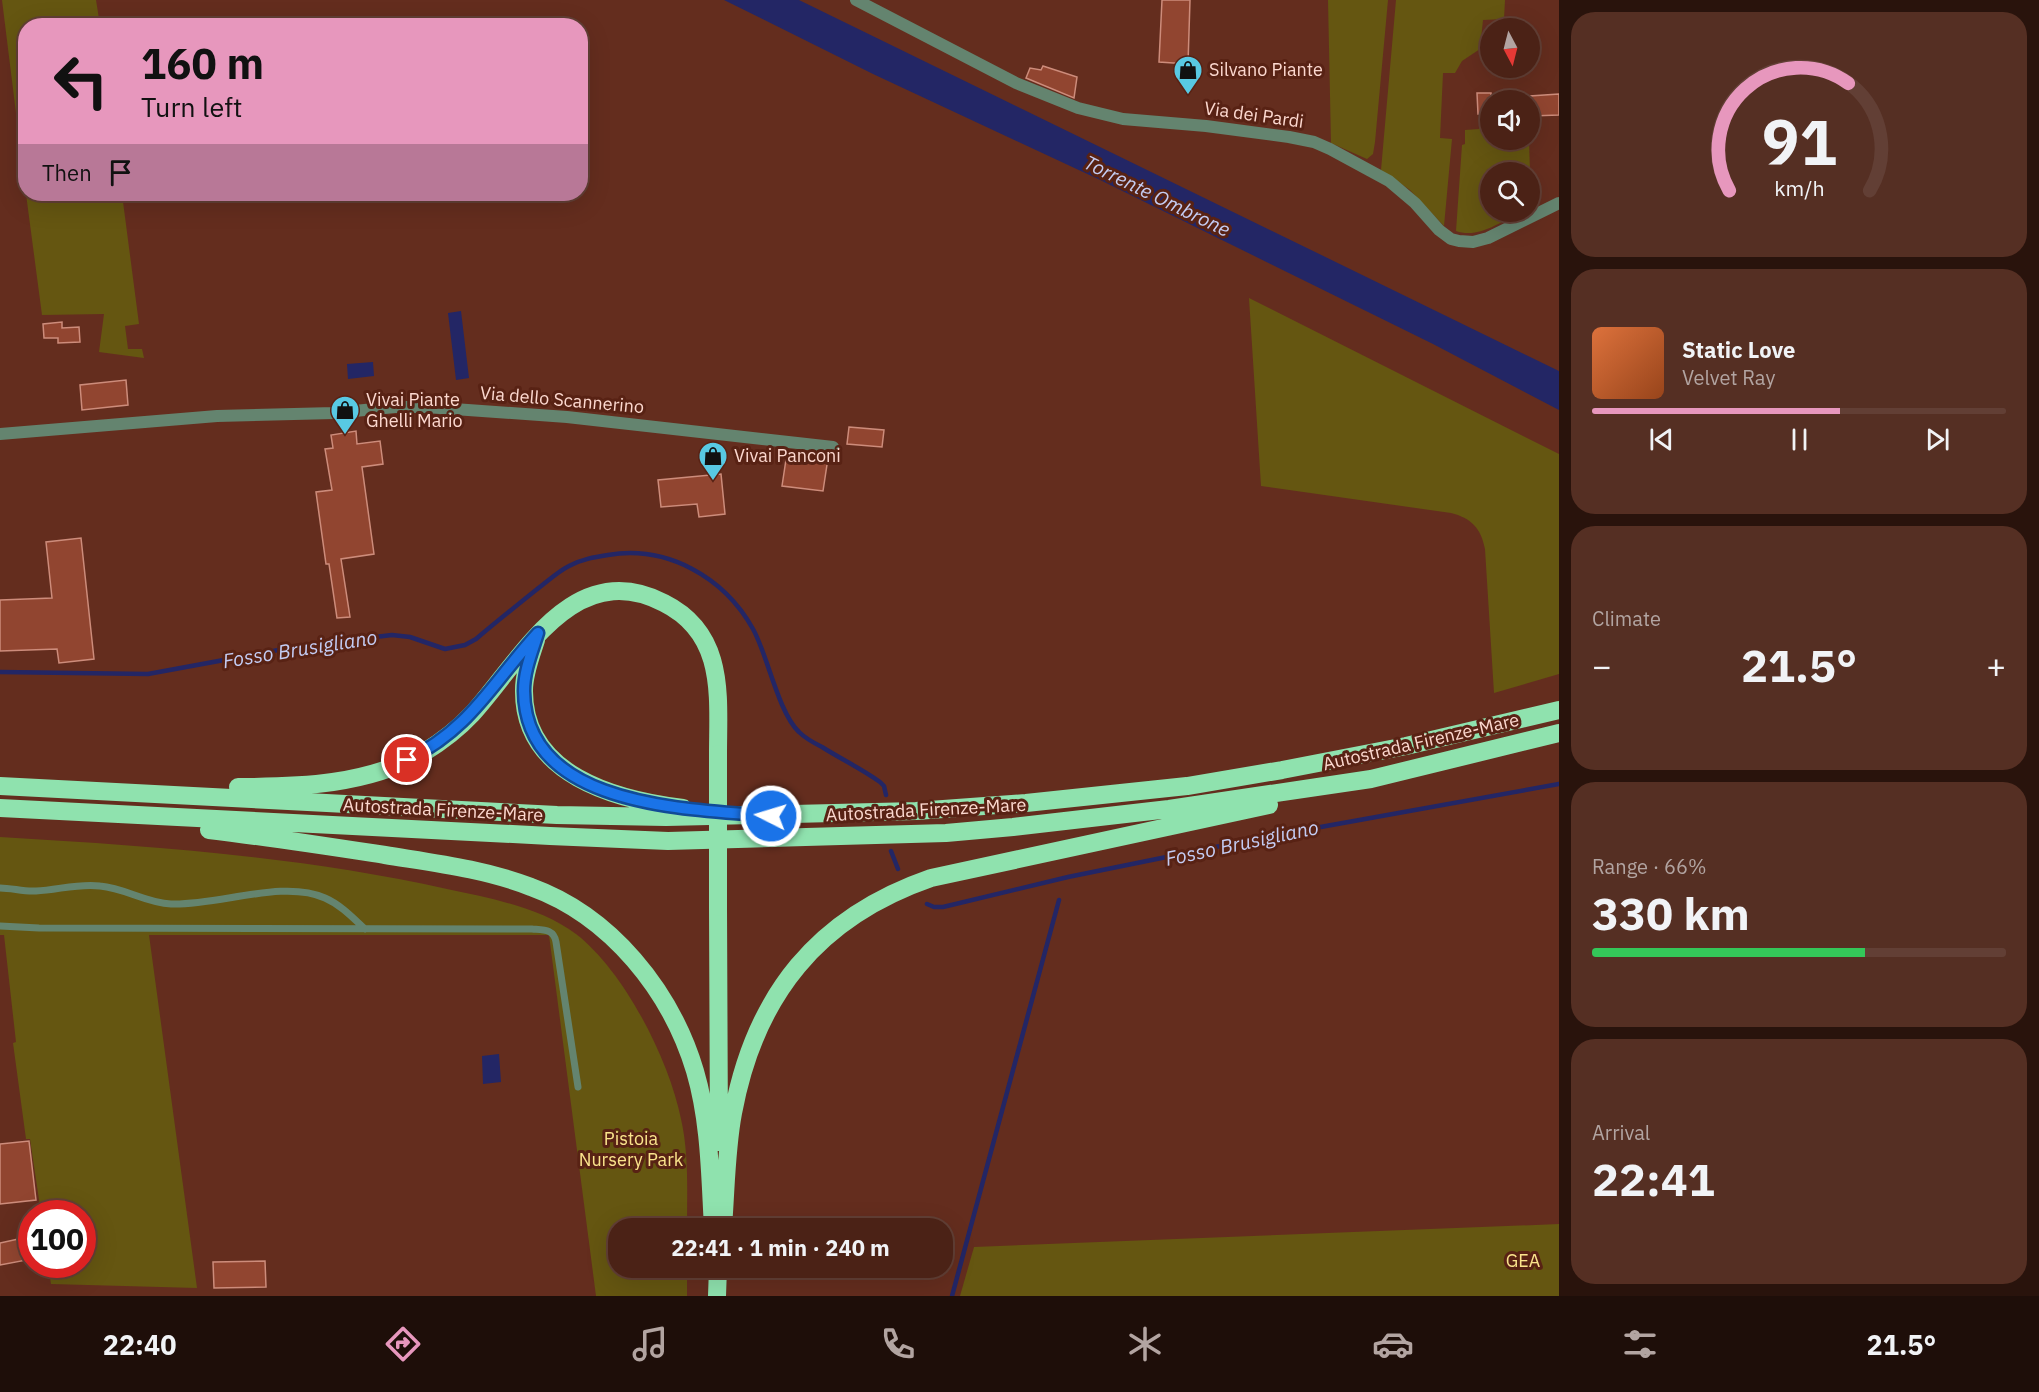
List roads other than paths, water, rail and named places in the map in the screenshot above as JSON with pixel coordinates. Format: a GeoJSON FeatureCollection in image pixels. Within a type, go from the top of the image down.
{"type":"FeatureCollection","features":[{"type":"Feature","properties":{"kind":"highway"},"geometry":{"type":"LineString","coordinates":[[53,789],[282,787],[332,783],[378,772],[421,753],[456,729],[486,698],[538,633],[574,603],[599,594],[628,592],[658,599],[670,606],[700,633],[714,663],[718,685],[720,1218]]}},
{"type":"Feature","properties":{"kind":"highway"},"geometry":{"type":"LineString","coordinates":[[538,633],[524,689],[526,712],[536,738],[560,765],[588,784],[624,798],[664,805],[771,816]]}},
{"type":"Feature","properties":{"kind":"highway","name":"Autostrada Firenze-Mare"},"geometry":{"type":"LineString","coordinates":[[0,786],[557,815],[771,816],[916,811],[1141,792],[1282,770],[1356,756],[1559,710]]}},
{"type":"Feature","properties":{"kind":"highway","name":"Autostrada Firenze-Mare"},"geometry":{"type":"LineString","coordinates":[[0,808],[668,841],[946,833],[1168,809],[1371,779],[1559,733]]}},
{"type":"Feature","properties":{"kind":"highway"},"geometry":{"type":"LineString","coordinates":[[721,1218],[733,1114],[749,1050],[769,1009],[799,964],[817,944],[855,913],[907,886],[954,871],[1265,806],[1371,779]]}},
{"type":"Feature","properties":{"kind":"highway"},"geometry":{"type":"LineString","coordinates":[[52,811],[249,835],[468,869],[533,887],[574,908],[620,944],[639,966],[671,1013],[685,1044],[694,1070],[706,1122],[712,1218]]}},
{"type":"Feature","properties":{"kind":"highway"},"geometry":{"type":"LineString","coordinates":[[717,1294],[718,1278]]}},
{"type":"Feature","properties":{"kind":"street","name":"Via dei Pardi"},"geometry":{"type":"LineString","coordinates":[[856,0],[1016,83],[1078,108],[1122,119],[1289,136],[1330,149],[1389,181],[1451,239],[1473,242],[1488,238],[1559,203]]}},
{"type":"Feature","properties":{"kind":"street","name":"Via dello Scannerino"},"geometry":{"type":"LineString","coordinates":[[0,434],[217,416],[334,413],[411,406],[567,417],[833,447]]}},
{"type":"Feature","properties":{"kind":"lane"},"geometry":{"type":"LineString","coordinates":[[0,888],[33,891],[82,885],[104,886],[155,902],[176,904],[274,892],[306,892],[336,904],[365,929]]}},
{"type":"Feature","properties":{"kind":"lane"},"geometry":{"type":"LineString","coordinates":[[0,926],[538,930],[553,934],[578,1087]]}},
{"type":"Feature","properties":{"kind":"water","name":"Torrente Ombrone"},"geometry":{"type":"Polygon","coordinates":[[[724,0],[799,0],[1559,371],[1559,410],[1433,344],[1098,179],[873,74],[724,0]]]}},
{"type":"Feature","properties":{"kind":"water"},"geometry":{"type":"Polygon","coordinates":[[[461,311],[469,378],[456,380],[448,313],[461,311]]]}},
{"type":"Feature","properties":{"kind":"water"},"geometry":{"type":"Polygon","coordinates":[[[373,362],[374,376],[348,379],[347,364],[373,362]]]}},
{"type":"Feature","properties":{"kind":"water"},"geometry":{"type":"Polygon","coordinates":[[[499,1054],[501,1082],[483,1084],[482,1056],[499,1054]]]}},
{"type":"Feature","properties":{"kind":"waterway","name":"Fosso Brusigliano"},"geometry":{"type":"LineString","coordinates":[[0,672],[148,674],[300,646],[392,635],[410,637],[445,649],[465,645],[476,639],[565,568],[588,559],[608,555],[630,553],[651,555],[672,560],[692,569],[710,580],[726,594],[741,610],[753,629],[779,698],[799,732],[880,782],[884,786],[886,795]]}},
{"type":"Feature","properties":{"kind":"waterway","name":"Fosso Brusigliano"},"geometry":{"type":"LineString","coordinates":[[927,904],[943,907],[1068,877],[1265,837],[1559,784]]}},
{"type":"Feature","properties":{"kind":"waterway","name":"Fosso Brusigliano"},"geometry":{"type":"LineString","coordinates":[[891,851],[898,869]]}},
{"type":"Feature","properties":{"kind":"waterway"},"geometry":{"type":"LineString","coordinates":[[952,1296],[1059,900]]}},
{"type":"Feature","properties":{"kind":"place","name":"Silvano Piante"},"geometry":{"type":"Point","coordinates":[1188,96]}},
{"type":"Feature","properties":{"kind":"place","name":"Vivai Piante Ghelli Mario"},"geometry":{"type":"Point","coordinates":[345,436]}},
{"type":"Feature","properties":{"kind":"place","name":"Vivai Panconi"},"geometry":{"type":"Point","coordinates":[713,482]}},
{"type":"Feature","properties":{"kind":"park label","name":"Pistoia Nursery Park"},"geometry":{"type":"Point","coordinates":[631,1149]}},
{"type":"Feature","properties":{"kind":"park label","name":"GEA"},"geometry":{"type":"Point","coordinates":[1523,1261]}}]}
